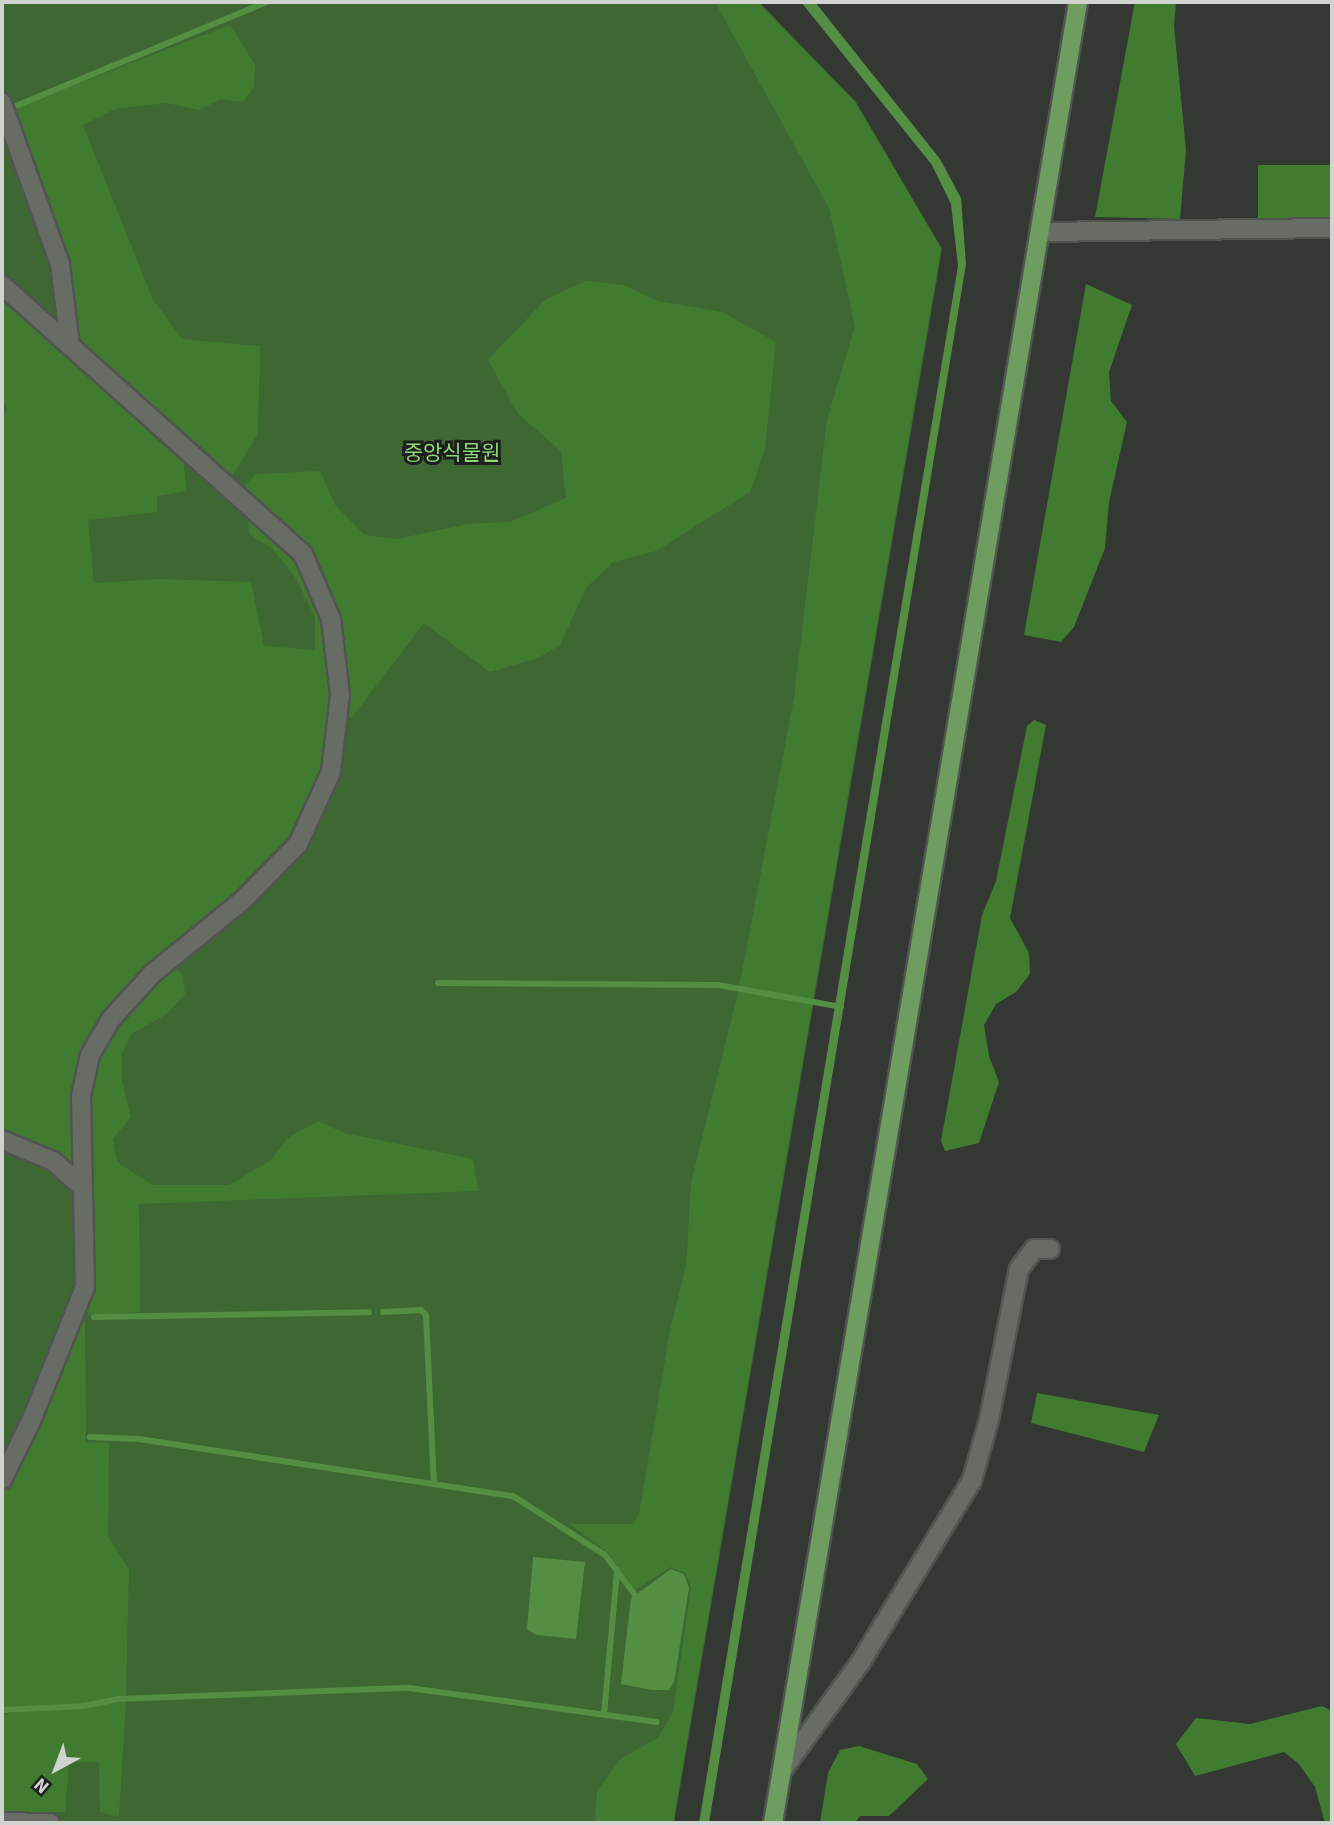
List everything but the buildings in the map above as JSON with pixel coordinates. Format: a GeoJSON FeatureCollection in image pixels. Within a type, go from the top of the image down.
{"type":"FeatureCollection","features":[{"type":"Feature","properties":{"kind":"main road"},"geometry":{"type":"LineString","coordinates":[[773,1823],[1042,232],[1078,2]]}},
{"type":"Feature","properties":{"kind":"street"},"geometry":{"type":"LineString","coordinates":[[2,103],[60,264],[70,346]]}},
{"type":"Feature","properties":{"kind":"street"},"geometry":{"type":"LineString","coordinates":[[1042,232],[1332,228]]}},
{"type":"Feature","properties":{"kind":"street"},"geometry":{"type":"LineString","coordinates":[[2,285],[303,554],[331,619],[340,695],[331,772],[298,844],[243,900],[152,974],[101,1034],[82,1088],[85,1287],[32,1419],[2,1480]]}},
{"type":"Feature","properties":{"kind":"street"},"geometry":{"type":"LineString","coordinates":[[2,1140],[53,1161],[83,1188]]}},
{"type":"Feature","properties":{"kind":"street"},"geometry":{"type":"LineString","coordinates":[[781,1772],[860,1663],[972,1480],[989,1420],[1019,1269],[1034,1249],[1050,1249]]}},
{"type":"Feature","properties":{"kind":"street"},"geometry":{"type":"LineString","coordinates":[[2,1822],[50,1823]]}},
{"type":"Feature","properties":{"kind":"green space","name":"중앙식물원"},"geometry":{"type":"Polygon","coordinates":[[[2,2],[759,2],[856,102],[942,249],[674,1823],[2,1823],[2,2]]]}},
{"type":"Feature","properties":{"kind":"shaded area"},"geometry":{"type":"Polygon","coordinates":[[[715,2],[757,2],[855,102],[941,248],[673,1823],[595,1823],[597,1791],[620,1760],[658,1737],[673,1712],[691,1587],[685,1573],[671,1567],[635,1590],[608,1553],[570,1524],[634,1524],[639,1514],[670,1330],[686,1265],[691,1183],[739,988],[794,698],[827,420],[855,326],[829,208],[715,2]]]}},
{"type":"Feature","properties":{"kind":"shaded area"},"geometry":{"type":"Polygon","coordinates":[[[801,2],[815,2],[940,159],[961,198],[966,264],[709,1823],[699,1823],[958,266],[951,204],[932,165],[801,2]]]}},
{"type":"Feature","properties":{"kind":"shaded area"},"geometry":{"type":"Polygon","coordinates":[[[1135,2],[1176,2],[1174,26],[1186,150],[1180,219],[1095,217],[1135,2]]]}},
{"type":"Feature","properties":{"kind":"shaded area"},"geometry":{"type":"Polygon","coordinates":[[[230,25],[255,65],[254,87],[243,102],[221,99],[199,110],[167,103],[115,109],[83,125],[153,300],[182,339],[260,346],[258,434],[229,480],[78,344],[10,110],[230,25]]]}},
{"type":"Feature","properties":{"kind":"shaded area"},"geometry":{"type":"Polygon","coordinates":[[[1258,165],[1332,165],[1332,218],[1258,218],[1258,165]]]}},
{"type":"Feature","properties":{"kind":"shaded area"},"geometry":{"type":"Polygon","coordinates":[[[586,281],[624,285],[658,301],[722,312],[776,342],[765,448],[750,492],[656,551],[613,562],[586,588],[560,645],[538,658],[490,672],[424,623],[352,717],[343,716],[322,579],[241,489],[256,474],[320,471],[335,505],[365,535],[397,539],[468,524],[510,522],[566,498],[561,451],[518,414],[488,360],[546,299],[586,281]]]}},
{"type":"Feature","properties":{"kind":"shaded area"},"geometry":{"type":"Polygon","coordinates":[[[1086,284],[1132,305],[1109,372],[1111,401],[1127,422],[1109,502],[1105,548],[1074,627],[1061,642],[1024,635],[1086,284]]]}},
{"type":"Feature","properties":{"kind":"shaded area"},"geometry":{"type":"Polygon","coordinates":[[[2,290],[183,459],[187,491],[157,496],[157,512],[88,520],[94,583],[159,579],[251,582],[264,646],[315,650],[315,617],[295,577],[272,548],[249,534],[248,512],[288,544],[312,580],[332,657],[330,750],[295,843],[106,1015],[72,1169],[2,1137],[2,419],[7,410],[2,395],[2,290]]]}},
{"type":"Feature","properties":{"kind":"shaded area"},"geometry":{"type":"Polygon","coordinates":[[[1034,720],[1046,725],[1010,918],[1029,953],[1030,974],[1016,992],[996,1004],[984,1025],[989,1056],[999,1082],[979,1143],[945,1151],[941,1141],[982,915],[996,881],[1027,726],[1034,720]]]}},
{"type":"Feature","properties":{"kind":"shaded area"},"geometry":{"type":"Polygon","coordinates":[[[175,967],[183,975],[185,994],[167,1014],[131,1034],[122,1053],[122,1081],[131,1117],[113,1139],[117,1162],[152,1185],[229,1185],[271,1160],[288,1138],[318,1121],[344,1133],[473,1159],[478,1191],[139,1204],[140,1312],[88,1315],[94,1262],[88,1186],[90,1077],[104,1039],[165,970],[175,967]]]}},
{"type":"Feature","properties":{"kind":"shaded area"},"geometry":{"type":"Polygon","coordinates":[[[85,1322],[86,1442],[109,1443],[108,1536],[129,1570],[126,1695],[83,1703],[2,1707],[2,1490],[79,1324],[85,1322]]]}},
{"type":"Feature","properties":{"kind":"shaded area"},"geometry":{"type":"Polygon","coordinates":[[[1037,1393],[1159,1415],[1144,1452],[1031,1423],[1037,1393]]]}},
{"type":"Feature","properties":{"kind":"shaded area"},"geometry":{"type":"Polygon","coordinates":[[[533,1557],[585,1562],[576,1639],[536,1635],[527,1629],[533,1557]]]}},
{"type":"Feature","properties":{"kind":"shaded area"},"geometry":{"type":"Polygon","coordinates":[[[671,1569],[684,1574],[689,1588],[674,1682],[669,1690],[652,1690],[621,1684],[631,1598],[671,1569]]]}},
{"type":"Feature","properties":{"kind":"shaded area"},"geometry":{"type":"Polygon","coordinates":[[[126,1702],[119,1817],[100,1812],[99,1762],[69,1762],[65,1812],[2,1812],[2,1714],[126,1702]]]}},
{"type":"Feature","properties":{"kind":"shaded area"},"geometry":{"type":"Polygon","coordinates":[[[1322,1706],[1332,1711],[1332,1823],[1325,1823],[1315,1787],[1299,1764],[1284,1752],[1195,1776],[1176,1744],[1196,1718],[1250,1724],[1322,1706]]]}},
{"type":"Feature","properties":{"kind":"shaded area"},"geometry":{"type":"Polygon","coordinates":[[[859,1746],[917,1764],[928,1779],[889,1816],[860,1816],[855,1823],[820,1823],[828,1773],[840,1750],[859,1746]]]}},
{"type":"Feature","properties":{"kind":"waterway"},"geometry":{"type":"LineString","coordinates":[[11,108],[267,2]]}},
{"type":"Feature","properties":{"kind":"waterway"},"geometry":{"type":"LineString","coordinates":[[438,983],[718,985],[841,1007]]}},
{"type":"Feature","properties":{"kind":"waterway"},"geometry":{"type":"LineString","coordinates":[[383,1312],[421,1310],[426,1315],[434,1484]]}},
{"type":"Feature","properties":{"kind":"waterway"},"geometry":{"type":"LineString","coordinates":[[94,1317],[369,1312]]}},
{"type":"Feature","properties":{"kind":"waterway"},"geometry":{"type":"LineString","coordinates":[[90,1437],[139,1439],[513,1496],[605,1555],[635,1595]]}},
{"type":"Feature","properties":{"kind":"waterway"},"geometry":{"type":"LineString","coordinates":[[604,1714],[617,1570]]}},
{"type":"Feature","properties":{"kind":"waterway"},"geometry":{"type":"LineString","coordinates":[[2,1710],[83,1706],[118,1699],[409,1688],[657,1722]]}}]}
